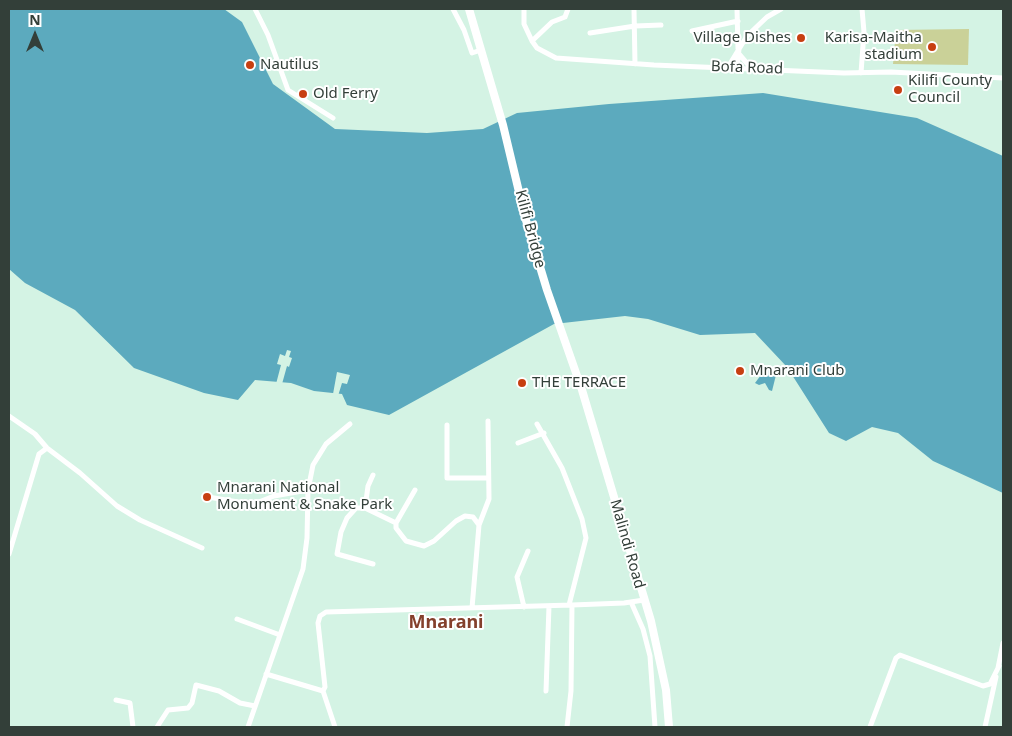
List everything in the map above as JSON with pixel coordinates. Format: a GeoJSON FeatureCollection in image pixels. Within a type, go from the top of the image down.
{"type":"FeatureCollection","features":[{"type":"Feature","properties":{"kind":"highway"},"geometry":{"type":"LineString","coordinates":[[469,9],[481,50]]}},
{"type":"Feature","properties":{"kind":"highway","name":"Kilifi Bridge"},"geometry":{"type":"LineString","coordinates":[[481,50],[494,93],[525,217],[572,363]]}},
{"type":"Feature","properties":{"kind":"highway","name":"Malindi Road"},"geometry":{"type":"LineString","coordinates":[[572,363],[651,621],[664,682],[669,727]]}},
{"type":"Feature","properties":{"kind":"street"},"geometry":{"type":"LineString","coordinates":[[255,9],[279,62],[288,90],[333,118]]}},
{"type":"Feature","properties":{"kind":"street"},"geometry":{"type":"LineString","coordinates":[[453,9],[464,30],[472,54],[481,50]]}},
{"type":"Feature","properties":{"kind":"street"},"geometry":{"type":"LineString","coordinates":[[524,9],[524,24],[532,41],[552,22],[565,17],[568,9]]}},
{"type":"Feature","properties":{"kind":"street"},"geometry":{"type":"LineString","coordinates":[[634,9],[635,64]]}},
{"type":"Feature","properties":{"kind":"street"},"geometry":{"type":"LineString","coordinates":[[737,9],[737,68]]}},
{"type":"Feature","properties":{"kind":"street"},"geometry":{"type":"LineString","coordinates":[[728,67],[757,25],[781,9]]}},
{"type":"Feature","properties":{"kind":"street"},"geometry":{"type":"LineString","coordinates":[[861,73],[864,32],[862,9]]}},
{"type":"Feature","properties":{"kind":"street"},"geometry":{"type":"LineString","coordinates":[[692,31],[738,21]]}},
{"type":"Feature","properties":{"kind":"street"},"geometry":{"type":"LineString","coordinates":[[590,33],[635,26],[660,25]]}},
{"type":"Feature","properties":{"kind":"street","name":"Bofa Road"},"geometry":{"type":"LineString","coordinates":[[532,41],[537,48],[556,58],[719,68],[861,73],[891,72],[1003,78]]}},
{"type":"Feature","properties":{"kind":"street"},"geometry":{"type":"LineString","coordinates":[[719,68],[738,51]]}},
{"type":"Feature","properties":{"kind":"street"},"geometry":{"type":"LineString","coordinates":[[738,51],[751,68]]}},
{"type":"Feature","properties":{"kind":"street"},"geometry":{"type":"LineString","coordinates":[[9,416],[35,434],[47,448],[80,473],[117,506],[140,520],[202,548]]}},
{"type":"Feature","properties":{"kind":"street"},"geometry":{"type":"LineString","coordinates":[[472,608],[479,525],[489,499],[488,420]]}},
{"type":"Feature","properties":{"kind":"street"},"geometry":{"type":"LineString","coordinates":[[248,727],[303,569],[307,538],[310,474],[317,456],[332,436],[350,424]]}},
{"type":"Feature","properties":{"kind":"street"},"geometry":{"type":"LineString","coordinates":[[537,424],[544,433],[582,519],[586,538],[571,605],[571,690],[567,727]]}},
{"type":"Feature","properties":{"kind":"street"},"geometry":{"type":"LineString","coordinates":[[447,425],[447,478],[488,478]]}},
{"type":"Feature","properties":{"kind":"street"},"geometry":{"type":"LineString","coordinates":[[518,443],[544,433]]}},
{"type":"Feature","properties":{"kind":"street"},"geometry":{"type":"LineString","coordinates":[[9,554],[39,454],[47,448]]}},
{"type":"Feature","properties":{"kind":"street"},"geometry":{"type":"LineString","coordinates":[[365,508],[368,486],[373,475]]}},
{"type":"Feature","properties":{"kind":"street"},"geometry":{"type":"LineString","coordinates":[[208,498],[251,503],[308,490]]}},
{"type":"Feature","properties":{"kind":"street"},"geometry":{"type":"LineString","coordinates":[[415,490],[396,523],[396,528],[406,541],[424,546],[434,541],[456,521],[465,516],[473,517],[479,525]]}},
{"type":"Feature","properties":{"kind":"street"},"geometry":{"type":"LineString","coordinates":[[372,564],[337,554],[341,532],[347,518],[356,508],[365,508],[396,523]]}},
{"type":"Feature","properties":{"kind":"street"},"geometry":{"type":"LineString","coordinates":[[524,607],[517,577],[528,550]]}},
{"type":"Feature","properties":{"kind":"street"},"geometry":{"type":"LineString","coordinates":[[335,727],[323,691],[325,687],[318,623],[322,614],[549,606],[644,600]]}},
{"type":"Feature","properties":{"kind":"street"},"geometry":{"type":"LineString","coordinates":[[631,602],[642,628],[650,656],[655,727]]}},
{"type":"Feature","properties":{"kind":"street"},"geometry":{"type":"LineString","coordinates":[[546,691],[549,606]]}},
{"type":"Feature","properties":{"kind":"street"},"geometry":{"type":"LineString","coordinates":[[237,619],[280,636]]}},
{"type":"Feature","properties":{"kind":"street"},"geometry":{"type":"LineString","coordinates":[[985,727],[1003,643]]}},
{"type":"Feature","properties":{"kind":"street"},"geometry":{"type":"LineString","coordinates":[[870,727],[896,658],[900,655],[984,686],[990,684],[998,666]]}},
{"type":"Feature","properties":{"kind":"street"},"geometry":{"type":"LineString","coordinates":[[266,674],[323,691]]}},
{"type":"Feature","properties":{"kind":"street"},"geometry":{"type":"LineString","coordinates":[[157,727],[168,710],[188,708],[192,704],[196,685],[219,691],[240,703],[256,706]]}},
{"type":"Feature","properties":{"kind":"street"},"geometry":{"type":"LineString","coordinates":[[116,700],[130,703],[132,727]]}},
{"type":"Feature","properties":{"kind":"green space","name":"Karisa-Maitha stadium"},"geometry":{"type":"Polygon","coordinates":[[[969,29],[968,65],[893,64],[896,30],[969,29]]]}},
{"type":"Feature","properties":{"kind":"water"},"geometry":{"type":"Polygon","coordinates":[[[9,9],[224,9],[242,22],[273,84],[335,129],[427,133],[483,129],[517,113],[609,104],[763,93],[917,118],[1003,156],[1003,493],[933,461],[898,433],[872,427],[846,441],[829,433],[787,367],[755,333],[700,335],[648,319],[625,316],[554,324],[389,415],[347,405],[342,394],[314,391],[291,383],[255,380],[238,400],[204,393],[134,368],[75,310],[25,283],[9,269],[9,9]]]}},
{"type":"Feature","properties":{"kind":"water"},"geometry":{"type":"Polygon","coordinates":[[[767,367],[774,370],[776,375],[772,391],[769,390],[765,383],[759,385],[755,383],[767,367]]]}},
{"type":"Feature","properties":{"kind":"pier"},"geometry":{"type":"Polygon","coordinates":[[[287,350],[291,351],[289,357],[292,358],[289,367],[287,366],[282,384],[276,384],[281,365],[277,364],[280,354],[285,356],[287,350]]]}},
{"type":"Feature","properties":{"kind":"pier"},"geometry":{"type":"Polygon","coordinates":[[[337,372],[350,375],[347,384],[342,383],[338,396],[333,394],[337,372]]]}},
{"type":"Feature","properties":{"kind":"place","name":"Village Dishes"},"geometry":{"type":"Point","coordinates":[801,38]}},
{"type":"Feature","properties":{"kind":"place","name":"Karisa-Maitha stadium"},"geometry":{"type":"Point","coordinates":[932,47]}},
{"type":"Feature","properties":{"kind":"place","name":"Nautilus"},"geometry":{"type":"Point","coordinates":[250,65]}},
{"type":"Feature","properties":{"kind":"place","name":"Kilifi County Council"},"geometry":{"type":"Point","coordinates":[898,90]}},
{"type":"Feature","properties":{"kind":"place","name":"Old Ferry"},"geometry":{"type":"Point","coordinates":[303,94]}},
{"type":"Feature","properties":{"kind":"place","name":"Mnarani Club"},"geometry":{"type":"Point","coordinates":[740,371]}},
{"type":"Feature","properties":{"kind":"place","name":"THE TERRACE"},"geometry":{"type":"Point","coordinates":[522,383]}},
{"type":"Feature","properties":{"kind":"place","name":"Mnarani National Monument & Snake Park"},"geometry":{"type":"Point","coordinates":[207,497]}},
{"type":"Feature","properties":{"kind":"district","name":"Mnarani"},"geometry":{"type":"Point","coordinates":[446,623]}}]}
